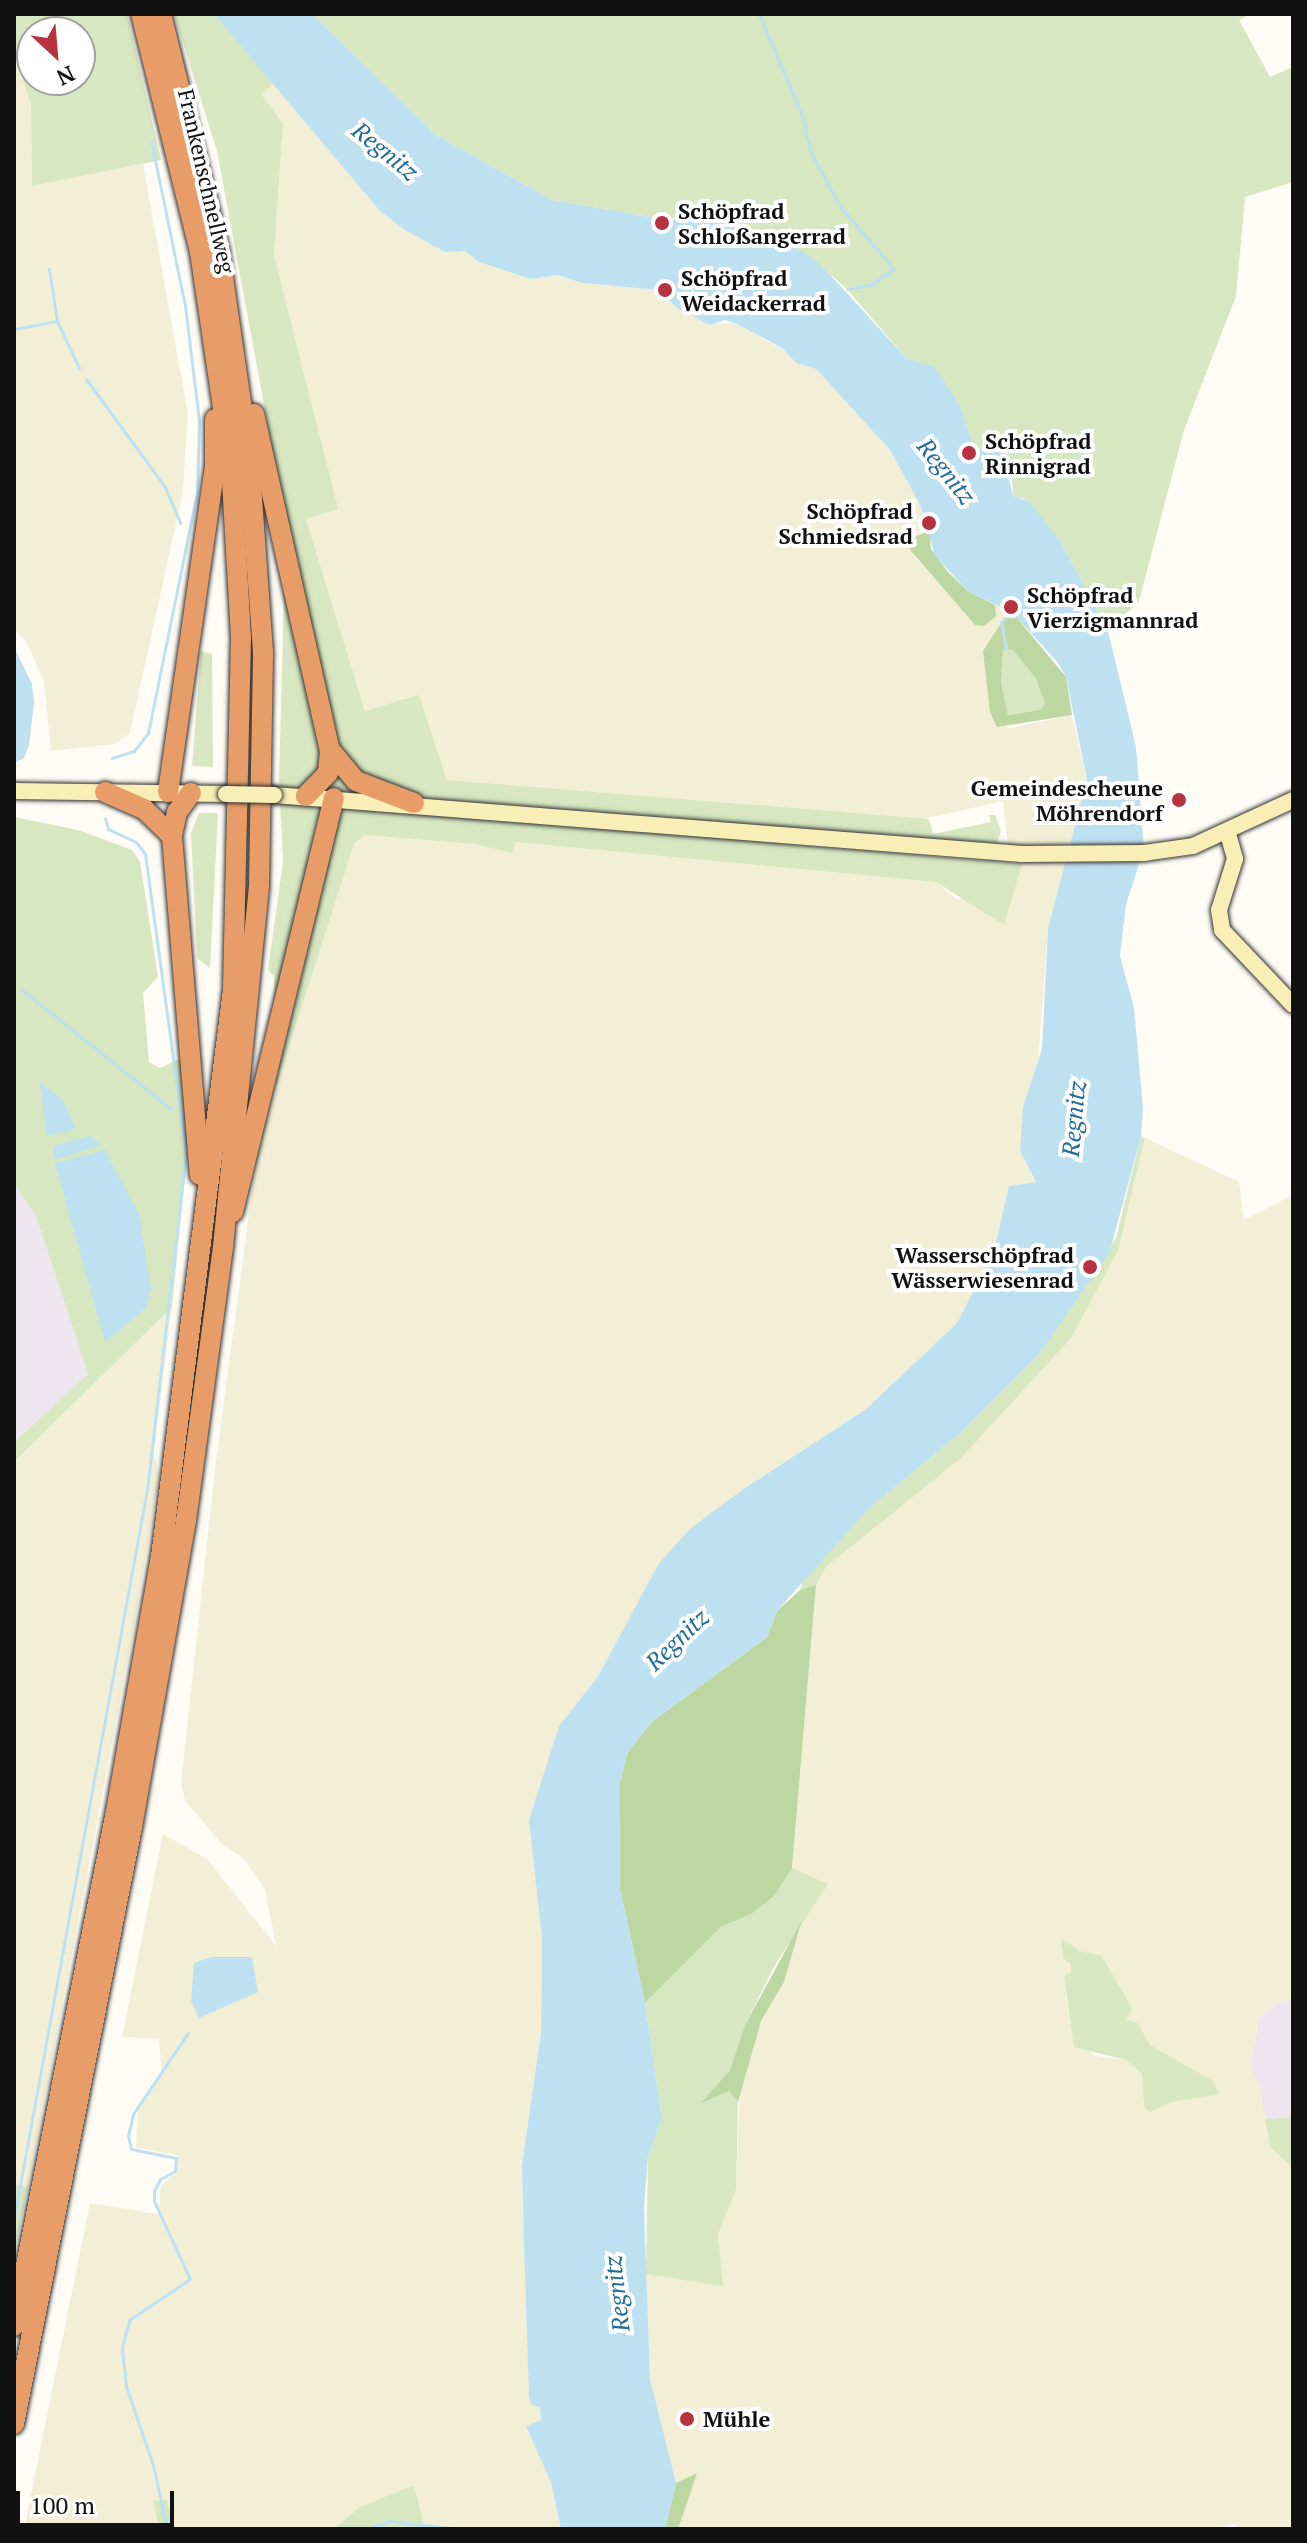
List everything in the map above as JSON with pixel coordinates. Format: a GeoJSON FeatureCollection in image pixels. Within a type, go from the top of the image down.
{"type":"FeatureCollection","features":[{"type":"Feature","properties":{"kind":"highway","name":"Frankenschnellweg"},"geometry":{"type":"LineString","coordinates":[[141,14],[177,145],[228,357]]}},
{"type":"Feature","properties":{"kind":"highway","name":"Frankenschnellweg"},"geometry":{"type":"LineString","coordinates":[[161,14],[194,133],[228,357]]}},
{"type":"Feature","properties":{"kind":"highway"},"geometry":{"type":"LineString","coordinates":[[228,357],[264,448],[330,750],[325,780],[306,796]]}},
{"type":"Feature","properties":{"kind":"highway"},"geometry":{"type":"LineString","coordinates":[[168,792],[228,357]]}},
{"type":"Feature","properties":{"kind":"highway"},"geometry":{"type":"LineString","coordinates":[[14,2424],[155,1704],[223,1247],[259,885],[263,667],[228,357]]}},
{"type":"Feature","properties":{"kind":"highway"},"geometry":{"type":"LineString","coordinates":[[14,2326],[137,1696],[201,1260],[233,990],[239,834],[238,548],[228,357]]}},
{"type":"Feature","properties":{"kind":"highway"},"geometry":{"type":"LineString","coordinates":[[330,750],[356,781],[414,803]]}},
{"type":"Feature","properties":{"kind":"highway"},"geometry":{"type":"LineString","coordinates":[[105,792],[144,809],[172,836]]}},
{"type":"Feature","properties":{"kind":"highway"},"geometry":{"type":"LineString","coordinates":[[191,793],[177,812],[172,836],[198,1110],[201,1260]]}},
{"type":"Feature","properties":{"kind":"highway"},"geometry":{"type":"LineString","coordinates":[[223,1247],[244,1180],[334,798]]}},
{"type":"Feature","properties":{"kind":"street"},"geometry":{"type":"LineString","coordinates":[[14,791],[306,796],[754,835],[1022,854],[1144,853],[1228,834],[1293,800]]}},
{"type":"Feature","properties":{"kind":"street"},"geometry":{"type":"LineString","coordinates":[[1228,834],[1235,859],[1219,910],[1222,930],[1293,1005]]}},
{"type":"Feature","properties":{"kind":"shaded area"},"geometry":{"type":"Polygon","coordinates":[[[14,55],[16,96],[28,96],[31,104],[32,185],[143,164],[188,414],[183,491],[130,733],[115,744],[51,751],[44,681],[26,641],[14,630],[14,55]]]}},
{"type":"Feature","properties":{"kind":"shaded area"},"geometry":{"type":"Polygon","coordinates":[[[273,83],[380,211],[445,252],[465,250],[479,262],[531,279],[558,275],[582,283],[659,290],[677,308],[717,324],[735,323],[782,349],[796,363],[816,369],[890,450],[921,507],[929,530],[921,531],[910,551],[975,625],[996,616],[995,605],[1014,614],[1004,620],[1007,729],[1072,715],[1087,781],[1048,928],[1030,1172],[1036,1182],[1009,1186],[994,1250],[957,1323],[866,1409],[739,1492],[659,1563],[597,1678],[559,1726],[542,1938],[541,2033],[522,2164],[529,2397],[540,2406],[541,2420],[526,2426],[551,2483],[561,2529],[425,2529],[414,2485],[358,2508],[334,2529],[175,2529],[167,2501],[153,2502],[159,2529],[24,2529],[90,2203],[158,2214],[161,2186],[177,2171],[178,2155],[136,2148],[138,2110],[162,2075],[159,2039],[122,2037],[163,1834],[207,1859],[276,1946],[265,1889],[243,1858],[222,1844],[185,1801],[181,1782],[216,1461],[259,1139],[354,844],[365,835],[474,844],[511,853],[514,842],[936,882],[958,900],[1022,864],[1015,864],[1015,847],[1008,845],[1003,801],[919,820],[447,780],[419,696],[365,711],[306,519],[337,508],[274,255],[283,124],[262,95],[273,83]]]}},
{"type":"Feature","properties":{"kind":"shaded area"},"geometry":{"type":"Polygon","coordinates":[[[1145,1138],[1239,1182],[1244,1220],[1293,1195],[1293,1999],[1278,2002],[1259,2019],[1250,2066],[1260,2087],[1270,2147],[1293,2168],[1293,2529],[1240,2529],[1235,2524],[1210,2529],[678,2529],[696,2474],[676,2483],[650,2379],[646,2274],[722,2285],[718,2234],[736,2190],[740,2085],[761,2021],[784,1982],[802,1920],[827,1884],[792,1868],[816,1585],[826,1567],[1071,1338],[1118,1251],[1145,1138]],[[1062,1939],[1063,1958],[1071,1963],[1072,1972],[1064,1976],[1070,2023],[1094,2056],[1126,2060],[1142,2074],[1144,2107],[1150,2111],[1172,2102],[1218,2093],[1150,2045],[1138,2023],[1125,2020],[1101,1955],[1080,1951],[1062,1939]]]}},
{"type":"Feature","properties":{"kind":"shaded area"},"geometry":{"type":"Polygon","coordinates":[[[14,1184],[36,1216],[88,1374],[14,1442],[14,1184]]]}},
{"type":"Feature","properties":{"kind":"shaded area"},"geometry":{"type":"Polygon","coordinates":[[[172,1307],[154,1452],[159,1475],[135,1620],[28,2186],[14,2184],[14,1462],[172,1307]]]}},
{"type":"Feature","properties":{"kind":"shaded area"},"geometry":{"type":"Polygon","coordinates":[[[1293,1999],[1293,2117],[1265,2119],[1250,2067],[1259,2019],[1278,2002],[1293,1999]]]}},
{"type":"Feature","properties":{"kind":"green space"},"geometry":{"type":"Polygon","coordinates":[[[14,14],[127,14],[161,160],[32,186],[31,104],[28,96],[96,96],[96,16],[16,16],[16,61],[14,14]]]}},
{"type":"Feature","properties":{"kind":"green space"},"geometry":{"type":"Polygon","coordinates":[[[174,14],[214,14],[273,83],[262,95],[283,124],[274,255],[338,509],[306,519],[365,711],[419,695],[447,780],[929,819],[933,834],[991,822],[989,815],[995,815],[1001,831],[997,844],[764,830],[762,842],[1022,864],[1004,925],[936,882],[515,842],[512,853],[474,844],[365,835],[354,844],[276,1087],[274,976],[268,970],[283,862],[279,780],[286,523],[217,151],[174,14]]]}},
{"type":"Feature","properties":{"kind":"green space"},"geometry":{"type":"Polygon","coordinates":[[[312,14],[1250,14],[1239,20],[1270,77],[1293,67],[1293,182],[1245,197],[1236,296],[1184,430],[1139,601],[1108,631],[1061,543],[1024,499],[1013,496],[1012,478],[975,453],[907,359],[847,289],[807,254],[680,216],[667,220],[552,200],[436,135],[312,14]]]}},
{"type":"Feature","properties":{"kind":"green space"},"geometry":{"type":"Polygon","coordinates":[[[929,530],[931,549],[948,572],[968,591],[995,605],[996,616],[984,626],[975,625],[904,543],[929,530]]]}},
{"type":"Feature","properties":{"kind":"green space"},"geometry":{"type":"Polygon","coordinates":[[[1014,614],[1066,677],[1072,715],[997,727],[990,712],[983,651],[1003,620],[1014,614]],[[1003,649],[1001,683],[1008,715],[1040,710],[1045,704],[1036,679],[1013,650],[1003,649]]]}},
{"type":"Feature","properties":{"kind":"green space"},"geometry":{"type":"Polygon","coordinates":[[[1003,649],[1013,650],[1036,679],[1045,704],[1040,710],[1008,715],[1001,683],[1003,649]]]}},
{"type":"Feature","properties":{"kind":"green space"},"geometry":{"type":"Polygon","coordinates":[[[201,651],[212,654],[213,767],[192,766],[201,651]]]}},
{"type":"Feature","properties":{"kind":"green space"},"geometry":{"type":"Polygon","coordinates":[[[199,813],[218,813],[210,968],[197,958],[191,833],[199,813]]]}},
{"type":"Feature","properties":{"kind":"green space"},"geometry":{"type":"Polygon","coordinates":[[[14,817],[78,830],[132,850],[140,862],[158,977],[143,993],[149,1062],[160,1068],[185,1056],[191,1115],[172,1307],[14,1462],[14,1442],[88,1374],[36,1216],[14,1184],[14,817]]]}},
{"type":"Feature","properties":{"kind":"green space"},"geometry":{"type":"Polygon","coordinates":[[[1141,1136],[1145,1138],[1118,1251],[1071,1338],[962,1457],[826,1567],[816,1585],[800,1590],[805,1576],[868,1509],[958,1435],[1040,1353],[1116,1238],[1141,1136]]]}},
{"type":"Feature","properties":{"kind":"green space"},"geometry":{"type":"Polygon","coordinates":[[[816,1585],[792,1868],[775,1895],[753,1913],[721,1927],[645,2003],[620,1889],[619,1786],[628,1751],[653,1721],[767,1637],[777,1611],[800,1590],[816,1585]]]}},
{"type":"Feature","properties":{"kind":"green space"},"geometry":{"type":"Polygon","coordinates":[[[792,1868],[828,1884],[775,1965],[745,2025],[730,2070],[703,2101],[729,2090],[738,2102],[736,2190],[718,2234],[723,2286],[646,2274],[648,2157],[662,2119],[645,2003],[721,1927],[753,1913],[775,1895],[792,1868]]]}},
{"type":"Feature","properties":{"kind":"green space"},"geometry":{"type":"Polygon","coordinates":[[[802,1920],[784,1982],[761,2021],[738,2102],[729,2091],[701,2103],[730,2070],[745,2025],[802,1920]]]}},
{"type":"Feature","properties":{"kind":"green space"},"geometry":{"type":"Polygon","coordinates":[[[1061,1938],[1080,1951],[1101,1955],[1132,2008],[1126,2020],[1138,2023],[1150,2045],[1213,2081],[1219,2094],[1172,2102],[1150,2112],[1144,2107],[1142,2074],[1126,2060],[1074,2047],[1064,1976],[1071,1972],[1071,1964],[1063,1958],[1061,1938]]]}},
{"type":"Feature","properties":{"kind":"green space"},"geometry":{"type":"Polygon","coordinates":[[[1293,2117],[1293,2168],[1270,2147],[1265,2119],[1293,2117]]]}},
{"type":"Feature","properties":{"kind":"green space"},"geometry":{"type":"Polygon","coordinates":[[[14,2184],[28,2186],[14,2257],[14,2184]]]}},
{"type":"Feature","properties":{"kind":"green space"},"geometry":{"type":"Polygon","coordinates":[[[697,2473],[678,2529],[665,2529],[676,2483],[697,2473]]]}},
{"type":"Feature","properties":{"kind":"green space"},"geometry":{"type":"Polygon","coordinates":[[[414,2485],[425,2529],[334,2529],[358,2508],[414,2485]]]}},
{"type":"Feature","properties":{"kind":"green space"},"geometry":{"type":"Polygon","coordinates":[[[167,2500],[175,2529],[159,2529],[153,2501],[167,2500]]]}},
{"type":"Feature","properties":{"kind":"water","name":"Regnitz"},"geometry":{"type":"Polygon","coordinates":[[[214,14],[312,14],[436,135],[552,200],[667,220],[704,216],[742,226],[807,254],[824,268],[907,359],[935,367],[960,406],[975,452],[987,446],[1003,454],[1013,496],[1030,502],[1061,543],[1108,631],[1136,747],[1144,849],[1126,904],[1120,956],[1134,1008],[1143,1108],[1141,1136],[1110,1251],[1040,1353],[958,1435],[868,1509],[777,1611],[767,1637],[653,1721],[628,1751],[619,1786],[620,1889],[645,2003],[662,2119],[648,2157],[644,2207],[650,2379],[676,2483],[665,2529],[561,2529],[551,2483],[526,2426],[541,2420],[540,2407],[531,2405],[529,2397],[522,2164],[541,2033],[542,1938],[529,1820],[559,1726],[597,1678],[659,1563],[691,1528],[739,1492],[866,1409],[957,1323],[994,1250],[1009,1186],[1036,1182],[1020,1151],[1023,1107],[1042,1049],[1048,928],[1087,780],[1066,677],[1058,663],[1014,614],[968,591],[935,556],[921,507],[890,450],[816,369],[796,363],[782,348],[735,323],[725,320],[710,325],[677,308],[659,290],[582,283],[558,275],[531,279],[479,262],[465,251],[445,252],[405,230],[380,211],[214,14]]]}},
{"type":"Feature","properties":{"kind":"water"},"geometry":{"type":"Polygon","coordinates":[[[14,647],[32,684],[34,703],[29,745],[24,758],[14,763],[14,647]]]}},
{"type":"Feature","properties":{"kind":"water"},"geometry":{"type":"Polygon","coordinates":[[[40,1082],[63,1100],[76,1129],[47,1136],[40,1082]]]}},
{"type":"Feature","properties":{"kind":"water"},"geometry":{"type":"Polygon","coordinates":[[[90,1136],[101,1145],[55,1160],[53,1146],[90,1136]]]}},
{"type":"Feature","properties":{"kind":"water"},"geometry":{"type":"Polygon","coordinates":[[[105,1150],[139,1215],[151,1289],[146,1308],[105,1342],[55,1163],[105,1150]]]}},
{"type":"Feature","properties":{"kind":"water"},"geometry":{"type":"Polygon","coordinates":[[[212,1957],[252,1957],[258,1992],[199,2018],[191,2001],[194,1963],[212,1957]]]}},
{"type":"Feature","properties":{"kind":"waterway"},"geometry":{"type":"LineString","coordinates":[[759,14],[803,118],[810,151],[841,208],[894,269],[870,285],[847,289]]}},
{"type":"Feature","properties":{"kind":"waterway"},"geometry":{"type":"LineString","coordinates":[[112,758],[134,751],[148,733],[197,492],[199,421],[185,306],[151,141]]}},
{"type":"Feature","properties":{"kind":"waterway"},"geometry":{"type":"LineString","coordinates":[[49,269],[57,321]]}},
{"type":"Feature","properties":{"kind":"waterway"},"geometry":{"type":"LineString","coordinates":[[14,329],[57,321],[79,368]]}},
{"type":"Feature","properties":{"kind":"waterway"},"geometry":{"type":"LineString","coordinates":[[86,379],[165,487],[180,523]]}},
{"type":"Feature","properties":{"kind":"waterway"},"geometry":{"type":"LineString","coordinates":[[1006,649],[1001,622],[1013,611]]}},
{"type":"Feature","properties":{"kind":"waterway"},"geometry":{"type":"LineString","coordinates":[[14,2218],[147,1490],[186,1153],[145,854],[136,842],[108,829],[105,818]]}},
{"type":"Feature","properties":{"kind":"waterway"},"geometry":{"type":"LineString","coordinates":[[22,990],[171,1109]]}},
{"type":"Feature","properties":{"kind":"waterway"},"geometry":{"type":"LineString","coordinates":[[167,2529],[153,2465],[126,2386],[122,2347],[129,2320],[190,2279],[154,2201],[154,2191],[160,2179],[175,2171],[176,2158],[131,2149],[128,2136],[133,2114],[188,2033]]}},
{"type":"Feature","properties":{"kind":"waterway"},"geometry":{"type":"LineString","coordinates":[[368,2529],[390,2521],[457,2529]]}},
{"type":"Feature","properties":{"kind":"place","name":"Schöpfrad Schloßangerrad"},"geometry":{"type":"Point","coordinates":[662,223]}},
{"type":"Feature","properties":{"kind":"place","name":"Schöpfrad Weidackerrad"},"geometry":{"type":"Point","coordinates":[665,290]}},
{"type":"Feature","properties":{"kind":"place","name":"Schöpfrad Rinnigrad"},"geometry":{"type":"Point","coordinates":[969,453]}},
{"type":"Feature","properties":{"kind":"place","name":"Schöpfrad Schmiedsrad"},"geometry":{"type":"Point","coordinates":[929,523]}},
{"type":"Feature","properties":{"kind":"place","name":"Schöpfrad Vierzigmannrad"},"geometry":{"type":"Point","coordinates":[1011,607]}},
{"type":"Feature","properties":{"kind":"place","name":"Gemeindescheune Möhrendorf"},"geometry":{"type":"Point","coordinates":[1179,800]}},
{"type":"Feature","properties":{"kind":"place","name":"Wasserschöpfrad Wässerwiesenrad"},"geometry":{"type":"Point","coordinates":[1090,1267]}},
{"type":"Feature","properties":{"kind":"place","name":"Mühle"},"geometry":{"type":"Point","coordinates":[687,2419]}}]}
